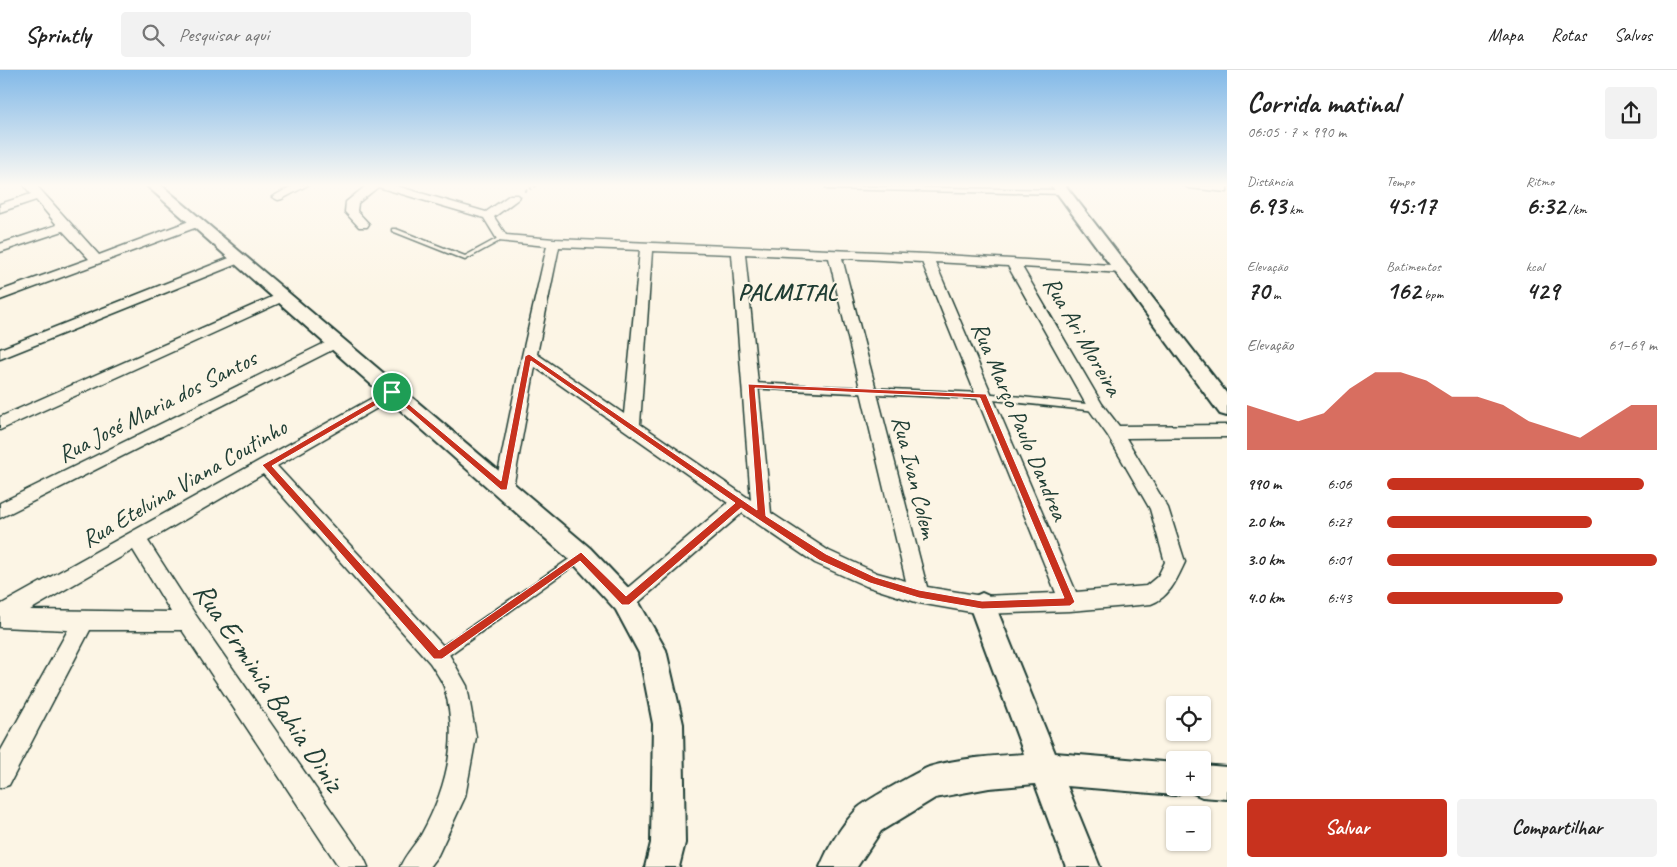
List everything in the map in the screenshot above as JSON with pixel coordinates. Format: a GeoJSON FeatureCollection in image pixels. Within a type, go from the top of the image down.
{"type":"FeatureCollection","features":[{"type":"Feature","properties":{"kind":"street"},"geometry":{"type":"LineString","coordinates":[[62,222],[97,260]]}},
{"type":"Feature","properties":{"kind":"street"},"geometry":{"type":"LineString","coordinates":[[492,222],[502,238],[554,244],[927,258],[1123,269]]}},
{"type":"Feature","properties":{"kind":"street"},"geometry":{"type":"LineString","coordinates":[[1087,222],[1227,409]]}},
{"type":"Feature","properties":{"kind":"street"},"geometry":{"type":"LineString","coordinates":[[0,296],[196,223],[335,342],[581,555],[625,602],[652,650],[668,724],[668,843],[662,867]]}},
{"type":"Feature","properties":{"kind":"street"},"geometry":{"type":"LineString","coordinates":[[0,248],[65,226]]}},
{"type":"Feature","properties":{"kind":"street"},"geometry":{"type":"LineString","coordinates":[[504,488],[529,356],[554,244]]}},
{"type":"Feature","properties":{"kind":"street"},"geometry":{"type":"LineString","coordinates":[[631,428],[646,248]]}},
{"type":"Feature","properties":{"kind":"street"},"geometry":{"type":"LineString","coordinates":[[738,252],[762,518]]}},
{"type":"Feature","properties":{"kind":"street","name":"Rua Ivan Colem"},"geometry":{"type":"LineString","coordinates":[[835,256],[919,594]]}},
{"type":"Feature","properties":{"kind":"street","name":"Rua Março Paulo Dandrea"},"geometry":{"type":"LineString","coordinates":[[927,258],[1070,602]]}},
{"type":"Feature","properties":{"kind":"street"},"geometry":{"type":"LineString","coordinates":[[0,354],[237,259]]}},
{"type":"Feature","properties":{"kind":"street","name":"Rua Ari Moreira"},"geometry":{"type":"LineString","coordinates":[[529,356],[762,518],[822,557],[873,580],[919,594],[982,605],[1070,602],[1151,595],[1165,582],[1175,562],[1159,508],[1114,432],[1096,408],[1013,264]]}},
{"type":"Feature","properties":{"kind":"street"},"geometry":{"type":"LineString","coordinates":[[0,424],[281,297]]}},
{"type":"Feature","properties":{"kind":"street","name":"Rua José Maria dos Santos"},"geometry":{"type":"LineString","coordinates":[[0,511],[335,342]]}},
{"type":"Feature","properties":{"kind":"street","name":"Rua Etelvina Viana Coutinho"},"geometry":{"type":"LineString","coordinates":[[0,617],[392,392]]}},
{"type":"Feature","properties":{"kind":"street","name":"Rua Ari Moreira"},"geometry":{"type":"LineString","coordinates":[[1114,432],[1227,431]]}},
{"type":"Feature","properties":{"kind":"street"},"geometry":{"type":"LineString","coordinates":[[266,465],[438,656],[456,686],[464,737],[453,797],[429,846],[413,867]]}},
{"type":"Feature","properties":{"kind":"street"},"geometry":{"type":"LineString","coordinates":[[625,602],[741,503]]}},
{"type":"Feature","properties":{"kind":"street","name":"Rua Erminia Bahia Diniz"},"geometry":{"type":"LineString","coordinates":[[136,539],[188,621],[354,867]]}},
{"type":"Feature","properties":{"kind":"street"},"geometry":{"type":"LineString","coordinates":[[982,605],[1043,768],[1083,867]]}},
{"type":"Feature","properties":{"kind":"street"},"geometry":{"type":"LineString","coordinates":[[0,617],[84,621],[188,621]]}},
{"type":"Feature","properties":{"kind":"street"},"geometry":{"type":"LineString","coordinates":[[0,776],[84,621]]}},
{"type":"Feature","properties":{"kind":"street"},"geometry":{"type":"LineString","coordinates":[[837,867],[869,819],[930,783],[989,772],[1043,768],[1166,778]]}},
{"type":"Feature","properties":{"kind":"street"},"geometry":{"type":"LineString","coordinates":[[1211,782],[1227,783]]}},
{"type":"Feature","properties":{"kind":"lane"},"geometry":{"type":"LineString","coordinates":[[394,230],[465,258],[502,238]]}},
{"type":"Feature","properties":{"kind":"lane"},"geometry":{"type":"LineString","coordinates":[[751,386],[983,396],[1096,408]]}},
{"type":"Feature","properties":{"kind":"lane"},"geometry":{"type":"LineString","coordinates":[[438,656],[581,555]]}},
{"type":"Feature","properties":{"kind":"district","name":"PALMITAL"},"geometry":{"type":"Point","coordinates":[788,292]}},
{"type":"Feature","properties":{"kind":"route"},"geometry":{"type":"LineString","coordinates":[[392,392],[266,465],[438,656],[581,555],[625,602],[741,503],[762,518],[822,557],[873,580],[919,594],[982,605],[1070,602],[983,396],[751,386],[762,518],[631,428],[529,356],[504,488],[392,392]]}}]}
